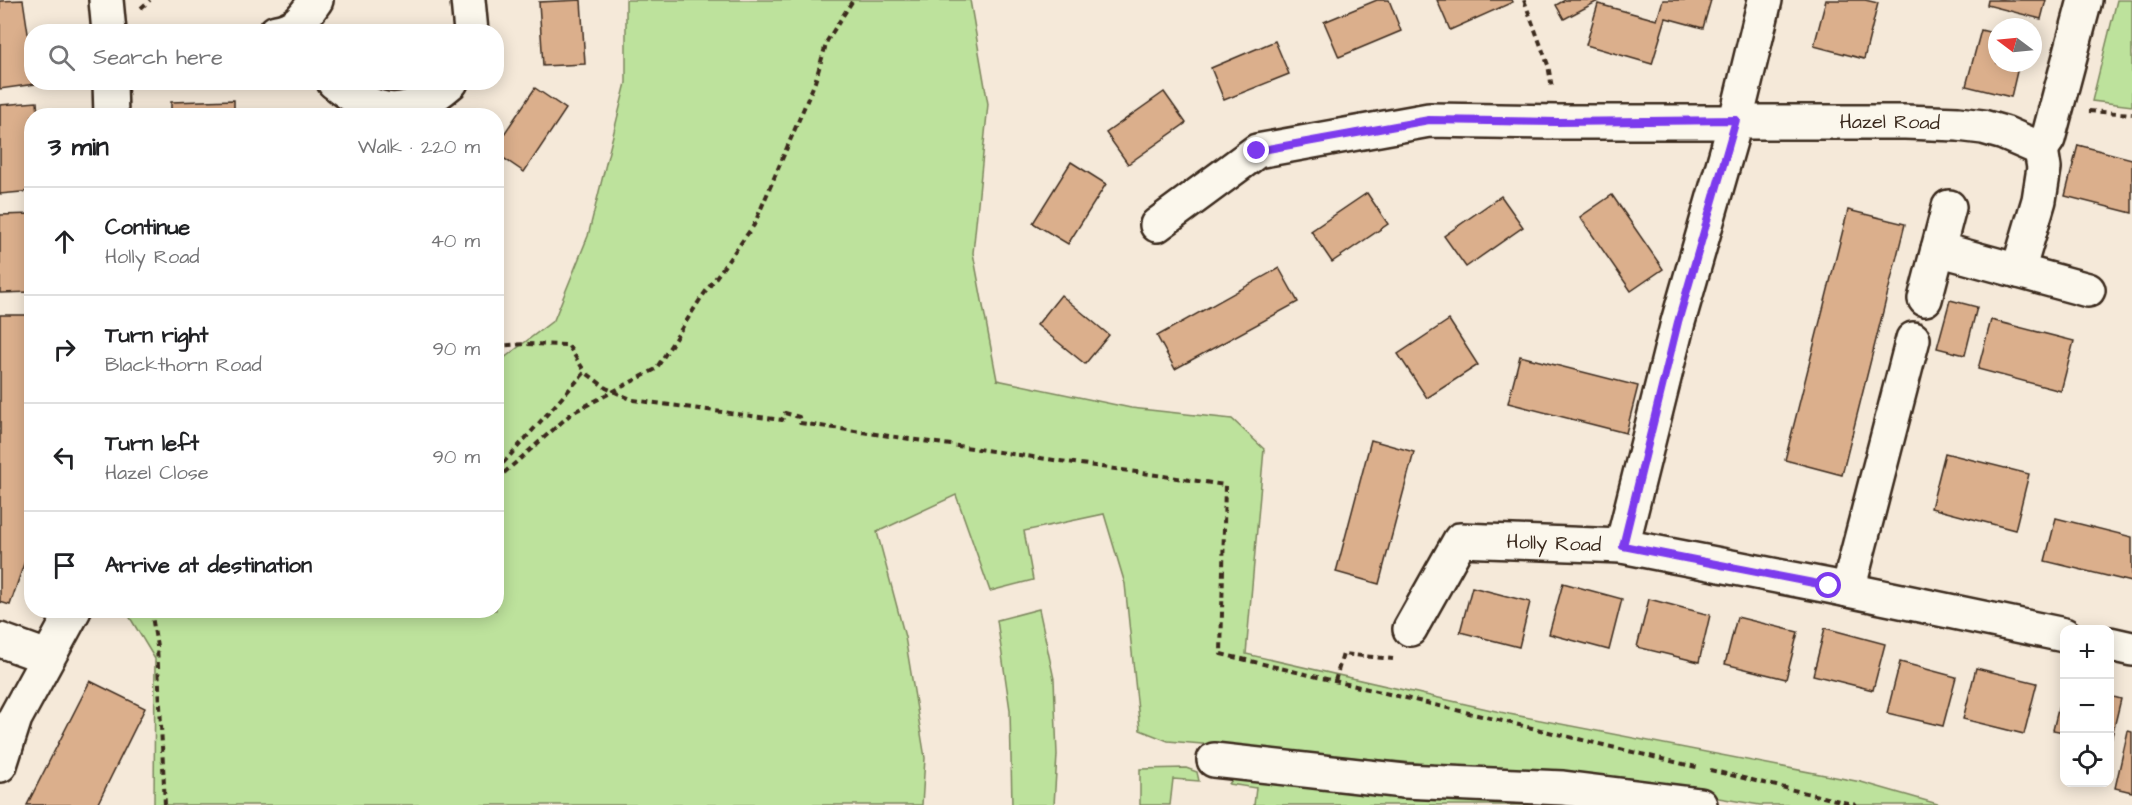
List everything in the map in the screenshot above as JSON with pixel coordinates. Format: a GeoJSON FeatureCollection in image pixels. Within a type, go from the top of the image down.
{"type":"FeatureCollection","features":[{"type":"Feature","properties":{"kind":"street"},"geometry":{"type":"LineString","coordinates":[[106,0],[109,24]]}},
{"type":"Feature","properties":{"kind":"street"},"geometry":{"type":"LineString","coordinates":[[294,24],[306,14],[316,0]]}},
{"type":"Feature","properties":{"kind":"street"},"geometry":{"type":"LineString","coordinates":[[468,0],[470,24]]}},
{"type":"Feature","properties":{"kind":"street"},"geometry":{"type":"LineString","coordinates":[[1623,546],[1678,322],[1736,120],[1765,0]]}},
{"type":"Feature","properties":{"kind":"street"},"geometry":{"type":"LineString","coordinates":[[2018,271],[2039,200],[2044,168],[2041,149],[2048,139],[2085,0]]}},
{"type":"Feature","properties":{"kind":"street"},"geometry":{"type":"LineString","coordinates":[[110,90],[111,108]]}},
{"type":"Feature","properties":{"kind":"street"},"geometry":{"type":"LineString","coordinates":[[344,90],[352,97],[379,108]]}},
{"type":"Feature","properties":{"kind":"street"},"geometry":{"type":"LineString","coordinates":[[410,108],[433,98],[442,90]]}},
{"type":"Feature","properties":{"kind":"street","name":"Hazel Road"},"geometry":{"type":"LineString","coordinates":[[1156,225],[1257,151],[1429,120],[1557,122],[1736,120],[1958,124],[2004,133],[2041,149]]}},
{"type":"Feature","properties":{"kind":"street"},"geometry":{"type":"LineString","coordinates":[[1925,299],[1949,207]]}},
{"type":"Feature","properties":{"kind":"street"},"geometry":{"type":"LineString","coordinates":[[1938,249],[2088,290]]}},
{"type":"Feature","properties":{"kind":"street"},"geometry":{"type":"LineString","coordinates":[[1848,590],[1913,339]]}},
{"type":"Feature","properties":{"kind":"street","name":"Holly Road"},"geometry":{"type":"LineString","coordinates":[[1410,628],[1460,540],[1623,546],[2060,634]]}},
{"type":"Feature","properties":{"kind":"street"},"geometry":{"type":"LineString","coordinates":[[0,765],[15,718],[70,618]]}},
{"type":"Feature","properties":{"kind":"street"},"geometry":{"type":"LineString","coordinates":[[0,640],[48,657]]}},
{"type":"Feature","properties":{"kind":"street"},"geometry":{"type":"LineString","coordinates":[[2114,646],[2132,649]]}},
{"type":"Feature","properties":{"kind":"street"},"geometry":{"type":"LineString","coordinates":[[1214,760],[1404,780],[1563,788],[1700,805]]}},
{"type":"Feature","properties":{"kind":"path"},"geometry":{"type":"LineString","coordinates":[[504,473],[572,413],[656,369],[701,298],[754,225],[815,82],[827,41],[853,0]]}},
{"type":"Feature","properties":{"kind":"path"},"geometry":{"type":"LineString","coordinates":[[1524,0],[1548,64],[1557,122]]}},
{"type":"Feature","properties":{"kind":"path"},"geometry":{"type":"LineString","coordinates":[[504,345],[568,345],[585,372],[606,388],[633,400],[782,420],[785,413],[799,417],[800,423],[1225,485],[1221,654],[1856,805]]}},
{"type":"Feature","properties":{"kind":"path"},"geometry":{"type":"LineString","coordinates":[[504,462],[585,372]]}},
{"type":"Feature","properties":{"kind":"path"},"geometry":{"type":"LineString","coordinates":[[152,618],[157,646],[165,805]]}},
{"type":"Feature","properties":{"kind":"path"},"geometry":{"type":"LineString","coordinates":[[1335,681],[1343,654],[1395,659],[1410,628]]}},
{"type":"Feature","properties":{"kind":"green space"},"geometry":{"type":"Polygon","coordinates":[[[626,0],[970,0],[988,104],[973,253],[997,380],[1131,408],[1232,419],[1264,449],[1246,654],[1509,714],[1861,782],[1941,805],[1760,805],[1618,781],[1168,741],[1140,730],[1125,584],[1104,514],[1024,531],[1033,580],[990,591],[956,495],[877,532],[905,637],[925,758],[922,805],[154,805],[155,659],[130,618],[504,618],[504,358],[554,320],[588,236],[626,83],[626,0]]]}},
{"type":"Feature","properties":{"kind":"green space"},"geometry":{"type":"Polygon","coordinates":[[[2117,0],[2132,0],[2132,106],[2092,101],[2117,0]]]}},
{"type":"Feature","properties":{"kind":"green space"},"geometry":{"type":"Polygon","coordinates":[[[1039,609],[1054,679],[1057,755],[1054,805],[1012,805],[1010,710],[997,620],[1039,609]]]}},
{"type":"Feature","properties":{"kind":"green space"},"geometry":{"type":"Polygon","coordinates":[[[1186,768],[1197,772],[1199,781],[1173,779],[1170,805],[1140,805],[1140,769],[1186,768]]]}},
{"type":"Feature","properties":{"kind":"green space"},"geometry":{"type":"Polygon","coordinates":[[[1237,773],[1627,805],[1254,805],[1256,788],[1229,784],[1237,773]]]}},
{"type":"Feature","properties":{"kind":"building"},"geometry":{"type":"Polygon","coordinates":[[[23,0],[27,24],[24,24],[24,86],[0,89],[0,1],[23,0]]]}},
{"type":"Feature","properties":{"kind":"building"},"geometry":{"type":"Polygon","coordinates":[[[581,0],[585,64],[543,66],[539,2],[581,0]]]}},
{"type":"Feature","properties":{"kind":"building"},"geometry":{"type":"Polygon","coordinates":[[[1377,0],[1389,0],[1401,31],[1339,57],[1324,22],[1377,0]]]}},
{"type":"Feature","properties":{"kind":"building"},"geometry":{"type":"Polygon","coordinates":[[[1437,0],[1512,0],[1513,2],[1450,30],[1437,0]]]}},
{"type":"Feature","properties":{"kind":"building"},"geometry":{"type":"Polygon","coordinates":[[[1565,0],[1598,1],[1564,19],[1556,5],[1565,0]]]}},
{"type":"Feature","properties":{"kind":"building"},"geometry":{"type":"Polygon","coordinates":[[[1663,0],[1711,0],[1703,28],[1666,18],[1652,64],[1586,45],[1598,4],[1657,20],[1663,0]]]}},
{"type":"Feature","properties":{"kind":"building"},"geometry":{"type":"Polygon","coordinates":[[[1826,0],[1865,0],[1878,3],[1864,59],[1814,46],[1826,0]]]}},
{"type":"Feature","properties":{"kind":"building"},"geometry":{"type":"Polygon","coordinates":[[[1988,0],[2046,0],[2041,18],[1987,5],[1988,0]]]}},
{"type":"Feature","properties":{"kind":"building"},"geometry":{"type":"Polygon","coordinates":[[[1981,30],[1988,32],[1988,72],[2017,72],[2011,97],[1966,86],[1981,30]]]}},
{"type":"Feature","properties":{"kind":"building"},"geometry":{"type":"Polygon","coordinates":[[[1275,41],[1289,74],[1224,100],[1211,68],[1275,41]]]}},
{"type":"Feature","properties":{"kind":"building"},"geometry":{"type":"Polygon","coordinates":[[[535,88],[566,109],[524,172],[504,158],[504,134],[535,88]]]}},
{"type":"Feature","properties":{"kind":"building"},"geometry":{"type":"Polygon","coordinates":[[[1164,92],[1186,123],[1128,164],[1106,133],[1164,92]]]}},
{"type":"Feature","properties":{"kind":"building"},"geometry":{"type":"Polygon","coordinates":[[[234,100],[234,108],[171,108],[171,102],[234,100]]]}},
{"type":"Feature","properties":{"kind":"building"},"geometry":{"type":"Polygon","coordinates":[[[37,102],[37,108],[24,108],[24,192],[0,194],[0,105],[37,102]]]}},
{"type":"Feature","properties":{"kind":"building"},"geometry":{"type":"Polygon","coordinates":[[[2078,145],[2132,159],[2132,213],[2065,196],[2078,145]]]}},
{"type":"Feature","properties":{"kind":"building"},"geometry":{"type":"Polygon","coordinates":[[[1071,162],[1106,184],[1068,244],[1033,223],[1071,162]]]}},
{"type":"Feature","properties":{"kind":"building"},"geometry":{"type":"Polygon","coordinates":[[[1367,193],[1388,224],[1332,262],[1311,231],[1367,193]]]}},
{"type":"Feature","properties":{"kind":"building"},"geometry":{"type":"Polygon","coordinates":[[[1612,195],[1663,269],[1631,291],[1580,217],[1612,195]]]}},
{"type":"Feature","properties":{"kind":"building"},"geometry":{"type":"Polygon","coordinates":[[[1501,196],[1523,227],[1466,267],[1444,236],[1501,196]]]}},
{"type":"Feature","properties":{"kind":"building"},"geometry":{"type":"Polygon","coordinates":[[[1848,210],[1905,224],[1842,475],[1785,460],[1848,210]]]}},
{"type":"Feature","properties":{"kind":"building"},"geometry":{"type":"Polygon","coordinates":[[[24,214],[24,292],[0,293],[0,215],[24,214]]]}},
{"type":"Feature","properties":{"kind":"building"},"geometry":{"type":"Polygon","coordinates":[[[1279,268],[1298,302],[1175,369],[1157,336],[1279,268]]]}},
{"type":"Feature","properties":{"kind":"building"},"geometry":{"type":"Polygon","coordinates":[[[1061,295],[1109,335],[1085,364],[1037,325],[1061,295]]]}},
{"type":"Feature","properties":{"kind":"building"},"geometry":{"type":"Polygon","coordinates":[[[1950,300],[1977,307],[1965,355],[1937,348],[1950,300]]]}},
{"type":"Feature","properties":{"kind":"building"},"geometry":{"type":"Polygon","coordinates":[[[0,315],[24,315],[24,564],[10,605],[0,602],[0,315]]]}},
{"type":"Feature","properties":{"kind":"building"},"geometry":{"type":"Polygon","coordinates":[[[1449,320],[1478,365],[1427,398],[1398,354],[1449,320]]]}},
{"type":"Feature","properties":{"kind":"building"},"geometry":{"type":"Polygon","coordinates":[[[1991,320],[2074,341],[2061,391],[1978,369],[1991,320]]]}},
{"type":"Feature","properties":{"kind":"building"},"geometry":{"type":"Polygon","coordinates":[[[1520,356],[1638,386],[1626,433],[1508,403],[1520,356]]]}},
{"type":"Feature","properties":{"kind":"building"},"geometry":{"type":"Polygon","coordinates":[[[1371,440],[1414,452],[1379,584],[1336,572],[1371,440]]]}},
{"type":"Feature","properties":{"kind":"building"},"geometry":{"type":"Polygon","coordinates":[[[1945,453],[2029,474],[2015,530],[1931,508],[1945,453]]]}},
{"type":"Feature","properties":{"kind":"building"},"geometry":{"type":"Polygon","coordinates":[[[2056,518],[2132,537],[2132,582],[2045,561],[2056,518]]]}},
{"type":"Feature","properties":{"kind":"building"},"geometry":{"type":"Polygon","coordinates":[[[1563,583],[1622,599],[1609,650],[1549,634],[1563,583]]]}},
{"type":"Feature","properties":{"kind":"building"},"geometry":{"type":"Polygon","coordinates":[[[1472,587],[1530,602],[1519,647],[1460,632],[1472,587]]]}},
{"type":"Feature","properties":{"kind":"building"},"geometry":{"type":"Polygon","coordinates":[[[1649,599],[1710,615],[1699,662],[1637,647],[1649,599]]]}},
{"type":"Feature","properties":{"kind":"building"},"geometry":{"type":"Polygon","coordinates":[[[1737,617],[1798,632],[1786,679],[1725,664],[1737,617]]]}},
{"type":"Feature","properties":{"kind":"building"},"geometry":{"type":"Polygon","coordinates":[[[1825,628],[1885,644],[1873,690],[1813,675],[1825,628]]]}},
{"type":"Feature","properties":{"kind":"building"},"geometry":{"type":"Polygon","coordinates":[[[1900,662],[1956,677],[1943,726],[1887,713],[1900,662]]]}},
{"type":"Feature","properties":{"kind":"building"},"geometry":{"type":"Polygon","coordinates":[[[1976,668],[2037,683],[2024,734],[1963,719],[1976,668]]]}},
{"type":"Feature","properties":{"kind":"building"},"geometry":{"type":"Polygon","coordinates":[[[90,681],[145,708],[97,805],[27,805],[90,681]]]}},
{"type":"Feature","properties":{"kind":"building"},"geometry":{"type":"Polygon","coordinates":[[[2114,697],[2121,699],[2114,728],[2114,697]]]}},
{"type":"Feature","properties":{"kind":"building"},"geometry":{"type":"Polygon","coordinates":[[[2060,701],[2060,731],[2053,730],[2060,701]]]}},
{"type":"Feature","properties":{"kind":"building"},"geometry":{"type":"Polygon","coordinates":[[[2128,731],[2132,732],[2132,792],[2115,788],[2128,731]]]}},
{"type":"Feature","properties":{"kind":"route"},"geometry":{"type":"LineString","coordinates":[[1257,151],[1429,120],[1557,122],[1736,120],[1678,322],[1623,546],[1829,586]]}}]}
